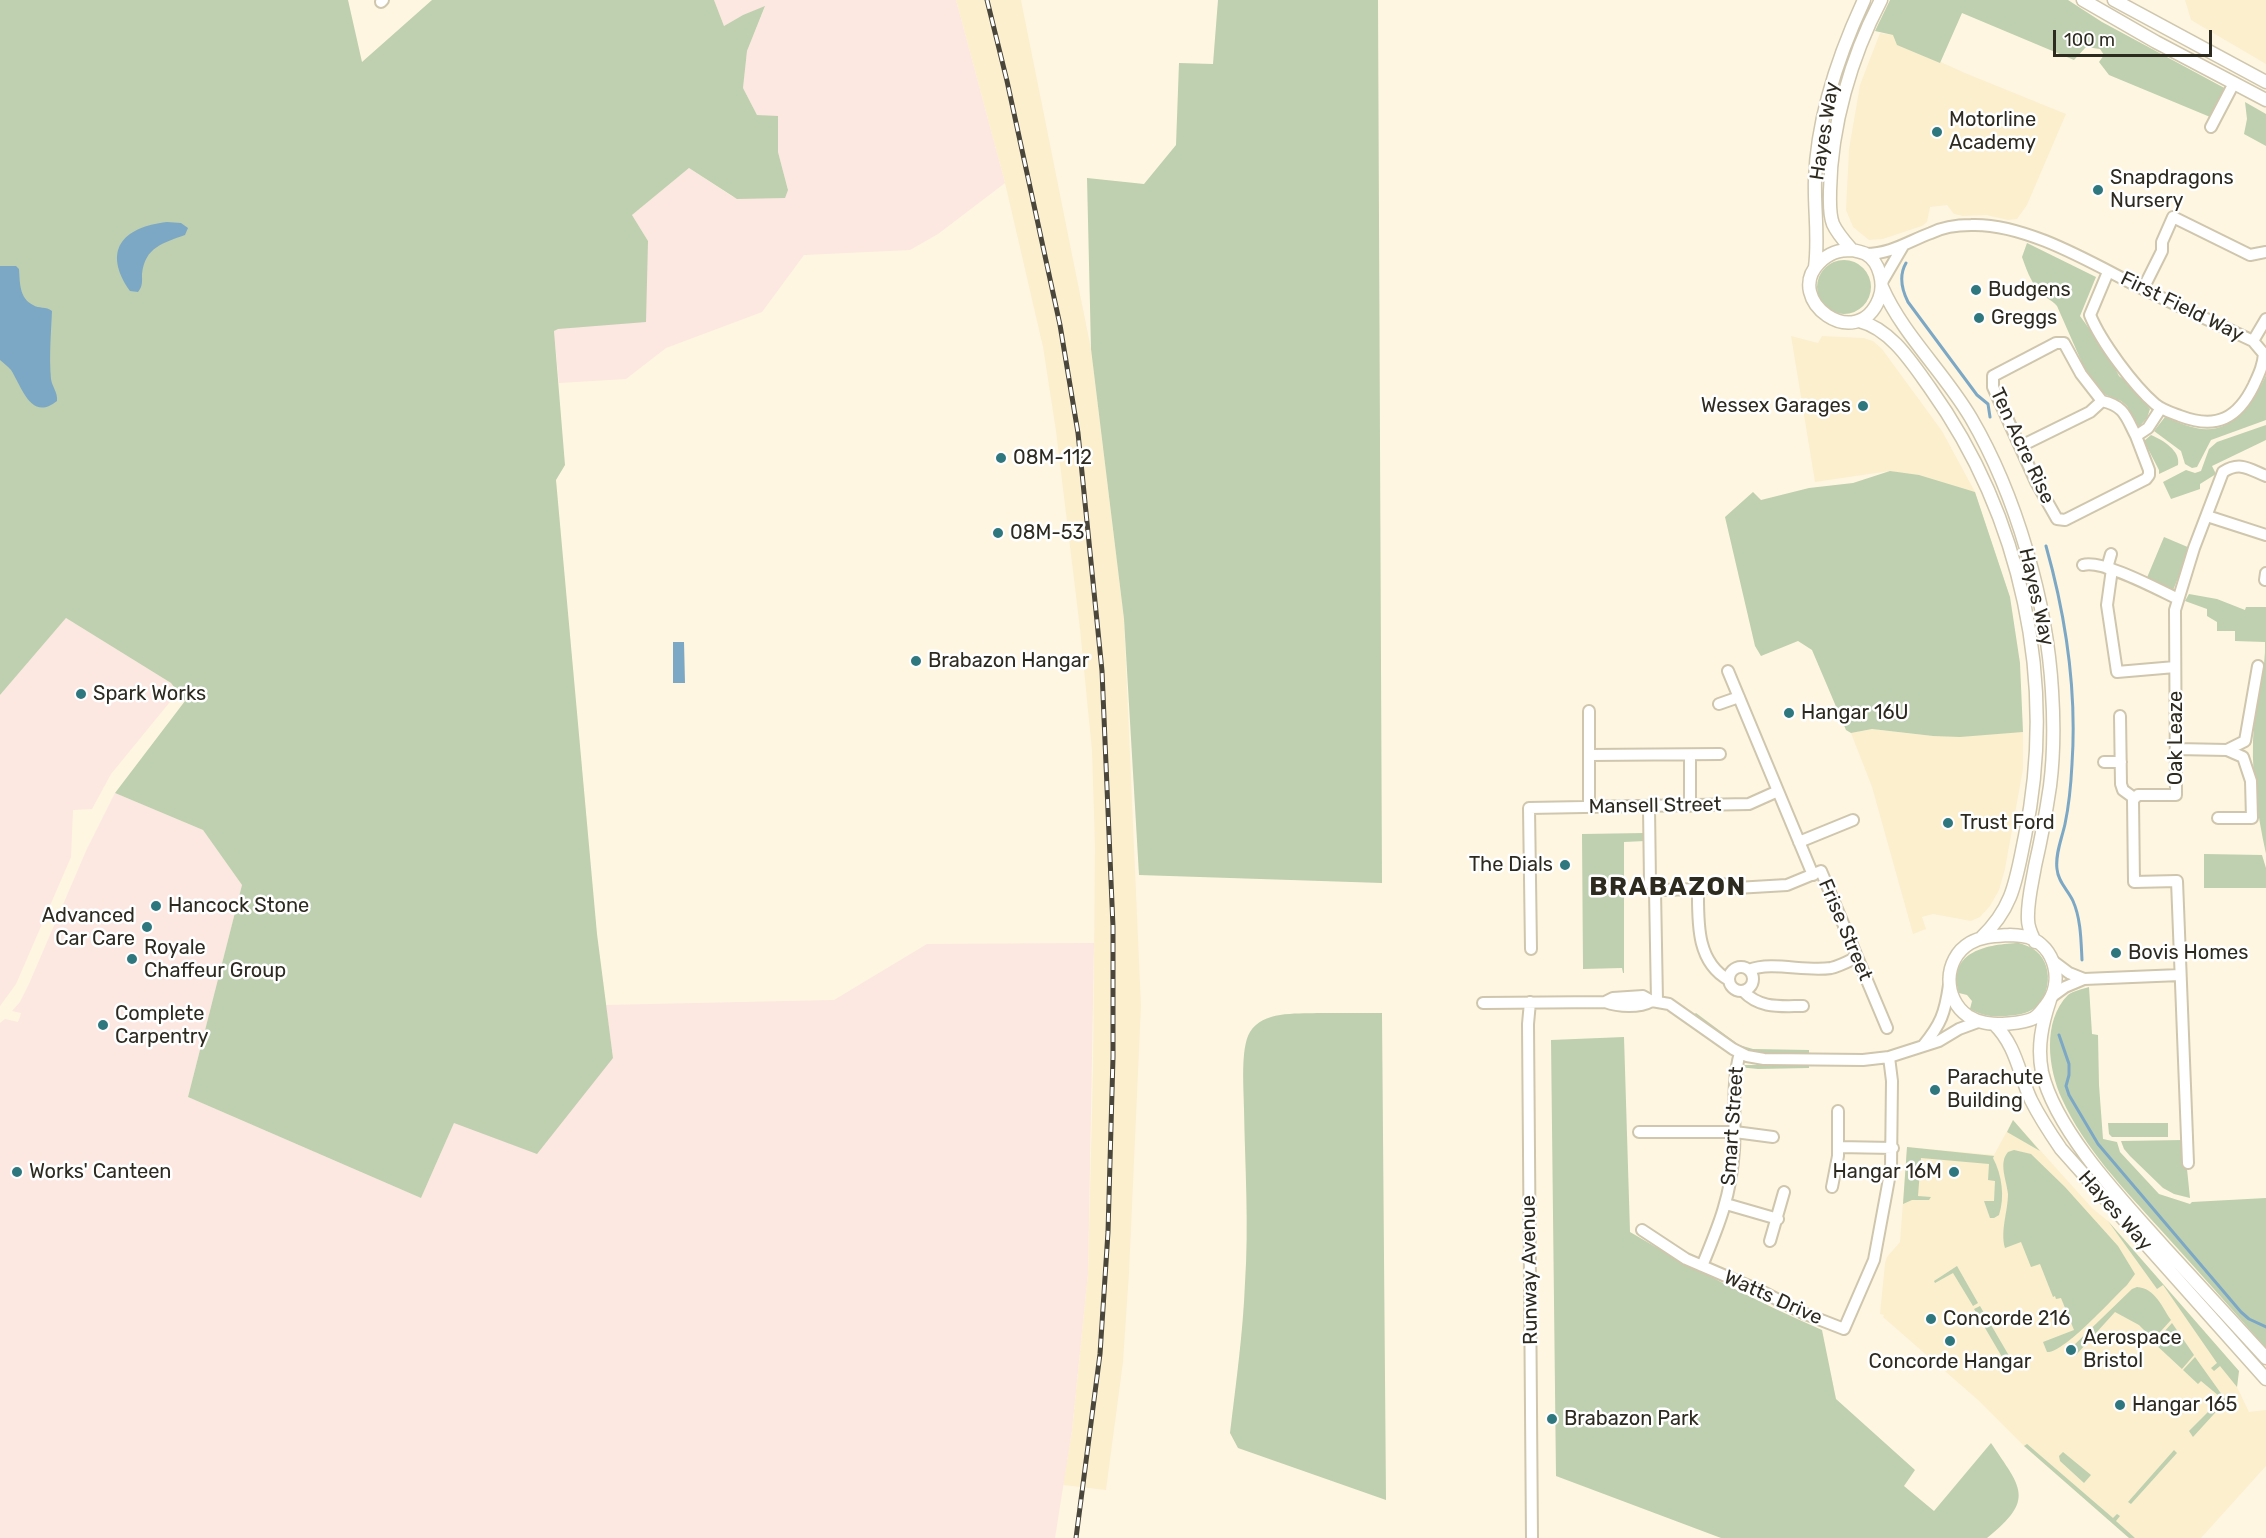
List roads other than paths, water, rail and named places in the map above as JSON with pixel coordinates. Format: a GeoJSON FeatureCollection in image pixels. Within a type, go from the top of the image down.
{"type":"FeatureCollection","features":[{"type":"Feature","properties":{"kind":"street","name":"Hayes Way"},"geometry":{"type":"LineString","coordinates":[[1815,267],[1818,247],[1815,178],[1821,135],[1832,81],[1846,40],[1864,0]]}},
{"type":"Feature","properties":{"kind":"street","name":"Hayes Way"},"geometry":{"type":"LineString","coordinates":[[1852,250],[1832,222],[1830,176],[1848,84],[1867,27],[1881,0]]}},
{"type":"Feature","properties":{"kind":"street"},"geometry":{"type":"LineString","coordinates":[[2083,0],[2156,42],[2266,100]]}},
{"type":"Feature","properties":{"kind":"street"},"geometry":{"type":"LineString","coordinates":[[2114,0],[2266,82]]}},
{"type":"Feature","properties":{"kind":"street"},"geometry":{"type":"LineString","coordinates":[[2211,127],[2234,83]]}},
{"type":"Feature","properties":{"kind":"street"},"geometry":{"type":"LineString","coordinates":[[2143,289],[2162,251],[2162,242],[2173,217],[2250,255],[2266,252]]}},
{"type":"Feature","properties":{"kind":"street","name":"First Field Way"},"geometry":{"type":"LineString","coordinates":[[1866,254],[1881,253],[1904,246],[1944,228],[1989,225],[2027,234],[2108,272],[2253,341],[2264,354],[2263,366],[2247,399],[2232,414],[2219,421],[2204,423],[2161,408],[2138,387],[2110,349],[2091,315],[2108,272]]}},
{"type":"Feature","properties":{"kind":"street","name":"First Field Way"},"geometry":{"type":"LineString","coordinates":[[1882,284],[1889,266],[1904,246]]}},
{"type":"Feature","properties":{"kind":"street"},"geometry":{"type":"LineString","coordinates":[[1852,250],[1866,254],[1875,264],[1882,284],[1877,303],[1871,313],[1859,321],[1848,323],[1832,320],[1818,309],[1811,291],[1811,277],[1815,267],[1832,252],[1852,250]]}},
{"type":"Feature","properties":{"kind":"street","name":"Hayes Way"},"geometry":{"type":"LineString","coordinates":[[1882,284],[1891,308],[1941,372],[1971,418],[1993,461],[2006,491],[2041,605],[2049,655],[2052,745],[2050,784],[2030,894],[2028,921],[2035,942]]}},
{"type":"Feature","properties":{"kind":"street"},"geometry":{"type":"LineString","coordinates":[[2253,341],[2266,318]]}},
{"type":"Feature","properties":{"kind":"street","name":"Hayes Way"},"geometry":{"type":"LineString","coordinates":[[1859,321],[1871,324],[1883,332],[1915,367],[1945,409],[1994,501],[2013,553],[2026,609],[2034,662],[2037,705],[2036,759],[2028,821],[2014,888],[2002,915],[1981,938]]}},
{"type":"Feature","properties":{"kind":"street","name":"Ten Acre Rise"},"geometry":{"type":"LineString","coordinates":[[2102,401],[2081,374],[2064,343],[2056,343],[1993,376],[1993,387],[2036,482],[2057,519],[2065,520],[2146,479],[2149,475],[2146,461],[2136,436]]}},
{"type":"Feature","properties":{"kind":"street"},"geometry":{"type":"LineString","coordinates":[[2021,446],[2090,412],[2102,401],[2115,404],[2122,409],[2136,436],[2148,428],[2161,408]]}},
{"type":"Feature","properties":{"kind":"street","name":"Oak Leaze"},"geometry":{"type":"LineString","coordinates":[[2134,798],[2142,795],[2176,795],[2174,615],[2223,472],[2240,465],[2266,476]]}},
{"type":"Feature","properties":{"kind":"street"},"geometry":{"type":"LineString","coordinates":[[2207,516],[2266,535]]}},
{"type":"Feature","properties":{"kind":"street"},"geometry":{"type":"LineString","coordinates":[[2111,554],[2107,605],[2117,672],[2175,667]]}},
{"type":"Feature","properties":{"kind":"street"},"geometry":{"type":"LineString","coordinates":[[2083,565],[2094,564],[2109,569],[2178,599]]}},
{"type":"Feature","properties":{"kind":"street"},"geometry":{"type":"LineString","coordinates":[[2227,750],[2245,741],[2258,666]]}},
{"type":"Feature","properties":{"kind":"street","name":"Frise Street"},"geometry":{"type":"LineString","coordinates":[[1728,671],[1799,842],[1814,875],[1821,871],[1887,1028]]}},
{"type":"Feature","properties":{"kind":"street"},"geometry":{"type":"LineString","coordinates":[[1719,704],[1739,697]]}},
{"type":"Feature","properties":{"kind":"street"},"geometry":{"type":"LineString","coordinates":[[1589,711],[1589,807]]}},
{"type":"Feature","properties":{"kind":"street"},"geometry":{"type":"LineString","coordinates":[[2120,716],[2123,790],[2134,798],[2134,882],[2177,881],[2188,1163]]}},
{"type":"Feature","properties":{"kind":"street"},"geometry":{"type":"LineString","coordinates":[[2176,749],[2227,750],[2243,757],[2251,781],[2252,818],[2218,818]]}},
{"type":"Feature","properties":{"kind":"street"},"geometry":{"type":"LineString","coordinates":[[1589,756],[1720,754]]}},
{"type":"Feature","properties":{"kind":"street"},"geometry":{"type":"LineString","coordinates":[[1690,755],[1690,806]]}},
{"type":"Feature","properties":{"kind":"street"},"geometry":{"type":"LineString","coordinates":[[2104,762],[2121,762]]}},
{"type":"Feature","properties":{"kind":"street","name":"Mansell Street"},"geometry":{"type":"LineString","coordinates":[[1531,949],[1529,808],[1749,804],[1778,791]]}},
{"type":"Feature","properties":{"kind":"street"},"geometry":{"type":"LineString","coordinates":[[1649,807],[1650,883],[1655,891],[1654,1001]]}},
{"type":"Feature","properties":{"kind":"street"},"geometry":{"type":"LineString","coordinates":[[1799,842],[1853,820]]}},
{"type":"Feature","properties":{"kind":"street"},"geometry":{"type":"LineString","coordinates":[[1655,891],[1704,889],[1710,885],[1730,885],[1736,888],[1782,886],[1814,875]]}},
{"type":"Feature","properties":{"kind":"street"},"geometry":{"type":"LineString","coordinates":[[1698,889],[1700,937],[1706,956],[1715,970],[1730,981],[1734,989],[1743,991],[1753,1000],[1765,1006],[1803,1006]]}},
{"type":"Feature","properties":{"kind":"street"},"geometry":{"type":"LineString","coordinates":[[2052,998],[2056,984],[2053,961],[2048,952],[2028,937],[2010,934],[1981,938],[1968,944],[1953,961],[1948,979],[1958,1006],[1978,1022],[1994,1024],[2021,1022],[2034,1018],[2065,987],[2084,979],[2180,975]]}},
{"type":"Feature","properties":{"kind":"street"},"geometry":{"type":"LineString","coordinates":[[1730,981],[1734,970],[1742,967],[1749,970],[1772,966],[1830,968],[1857,957]]}},
{"type":"Feature","properties":{"kind":"street"},"geometry":{"type":"LineString","coordinates":[[2053,961],[2069,973],[2084,979]]}},
{"type":"Feature","properties":{"kind":"street"},"geometry":{"type":"LineString","coordinates":[[1743,991],[1752,984],[1753,976],[1749,970]]}},
{"type":"Feature","properties":{"kind":"street"},"geometry":{"type":"LineString","coordinates":[[1921,1048],[1939,1026],[1945,1013],[1949,985]]}},
{"type":"Feature","properties":{"kind":"street","name":"Hayes Way"},"geometry":{"type":"LineString","coordinates":[[2052,998],[2040,1035],[2040,1055],[2043,1074],[2049,1090],[2066,1124],[2098,1172],[2266,1358]]}},
{"type":"Feature","properties":{"kind":"street"},"geometry":{"type":"LineString","coordinates":[[1483,1003],[1605,1002],[1614,1005],[1644,1005],[1654,1001],[1669,1004],[1678,1009],[1740,1053],[1774,1059],[1863,1060],[1889,1057],[1921,1048],[1978,1022]]}},
{"type":"Feature","properties":{"kind":"street","name":"Runway Avenue"},"geometry":{"type":"LineString","coordinates":[[1530,1002],[1528,1024],[1532,1538]]}},
{"type":"Feature","properties":{"kind":"street","name":"Hayes Way"},"geometry":{"type":"LineString","coordinates":[[1994,1024],[2012,1046],[2032,1101],[2045,1127],[2061,1149],[2266,1379]]}},
{"type":"Feature","properties":{"kind":"street","name":"Smart Street"},"geometry":{"type":"LineString","coordinates":[[1702,1266],[1726,1204],[1733,1165],[1735,1070],[1740,1053]]}},
{"type":"Feature","properties":{"kind":"street"},"geometry":{"type":"LineString","coordinates":[[1838,1147],[1893,1148],[1892,1081],[1889,1057]]}},
{"type":"Feature","properties":{"kind":"street"},"geometry":{"type":"LineString","coordinates":[[1832,1187],[1838,1147],[1838,1111]]}},
{"type":"Feature","properties":{"kind":"street"},"geometry":{"type":"LineString","coordinates":[[1639,1132],[1735,1132],[1773,1137]]}},
{"type":"Feature","properties":{"kind":"street","name":"Watts Drive"},"geometry":{"type":"LineString","coordinates":[[1642,1230],[1677,1254],[1776,1298],[1803,1313],[1844,1329],[1877,1251],[1893,1148]]}},
{"type":"Feature","properties":{"kind":"street"},"geometry":{"type":"LineString","coordinates":[[1770,1240],[1784,1192]]}},
{"type":"Feature","properties":{"kind":"street"},"geometry":{"type":"LineString","coordinates":[[1726,1204],[1778,1219]]}},
{"type":"Feature","properties":{"kind":"water"},"geometry":{"type":"Polygon","coordinates":[[[167,222],[181,223],[188,228],[185,235],[156,247],[151,252],[144,265],[140,290],[130,291],[118,264],[121,243],[138,229],[167,222]]]}},
{"type":"Feature","properties":{"kind":"water"},"geometry":{"type":"Polygon","coordinates":[[[0,266],[16,266],[19,269],[21,289],[28,302],[52,311],[50,370],[57,401],[48,406],[40,407],[28,400],[11,370],[0,360],[0,266]]]}},
{"type":"Feature","properties":{"kind":"water"},"geometry":{"type":"Polygon","coordinates":[[[673,642],[684,642],[685,683],[673,683],[673,642]]]}},
{"type":"Feature","properties":{"kind":"waterway"},"geometry":{"type":"LineString","coordinates":[[1906,263],[1902,282],[1908,302],[1977,395],[1988,404],[1990,417]]}},
{"type":"Feature","properties":{"kind":"waterway"},"geometry":{"type":"LineString","coordinates":[[2046,546],[2064,627],[2073,709],[2070,787],[2057,869],[2059,878],[2073,901],[2078,915],[2082,960]]}},
{"type":"Feature","properties":{"kind":"waterway"},"geometry":{"type":"LineString","coordinates":[[2059,1035],[2069,1064],[2066,1086],[2069,1095],[2098,1144],[2241,1312],[2249,1319],[2266,1327]]}},
{"type":"Feature","properties":{"kind":"railway"},"geometry":{"type":"LineString","coordinates":[[987,0],[1060,325],[1078,433],[1102,671],[1113,927],[1113,1057],[1108,1232],[1100,1354],[1076,1538]]}},
{"type":"Feature","properties":{"kind":"place","name":"Motorline Academy"},"geometry":{"type":"Point","coordinates":[1937,132]}},
{"type":"Feature","properties":{"kind":"place","name":"Snapdragons Nursery"},"geometry":{"type":"Point","coordinates":[2098,190]}},
{"type":"Feature","properties":{"kind":"place","name":"Budgens"},"geometry":{"type":"Point","coordinates":[1976,290]}},
{"type":"Feature","properties":{"kind":"place","name":"Greggs"},"geometry":{"type":"Point","coordinates":[1979,318]}},
{"type":"Feature","properties":{"kind":"place","name":"Wessex Garages"},"geometry":{"type":"Point","coordinates":[1863,406]}},
{"type":"Feature","properties":{"kind":"place","name":"08M-112"},"geometry":{"type":"Point","coordinates":[1001,458]}},
{"type":"Feature","properties":{"kind":"place","name":"08M-53"},"geometry":{"type":"Point","coordinates":[998,533]}},
{"type":"Feature","properties":{"kind":"place","name":"Brabazon Hangar"},"geometry":{"type":"Point","coordinates":[916,661]}},
{"type":"Feature","properties":{"kind":"place","name":"Spark Works"},"geometry":{"type":"Point","coordinates":[81,694]}},
{"type":"Feature","properties":{"kind":"place","name":"Hangar 16U"},"geometry":{"type":"Point","coordinates":[1789,713]}},
{"type":"Feature","properties":{"kind":"place","name":"Trust Ford"},"geometry":{"type":"Point","coordinates":[1948,823]}},
{"type":"Feature","properties":{"kind":"place","name":"The Dials"},"geometry":{"type":"Point","coordinates":[1565,865]}},
{"type":"Feature","properties":{"kind":"place","name":"Hancock Stone"},"geometry":{"type":"Point","coordinates":[156,906]}},
{"type":"Feature","properties":{"kind":"place","name":"Advanced Car Care"},"geometry":{"type":"Point","coordinates":[147,927]}},
{"type":"Feature","properties":{"kind":"place","name":"Bovis Homes"},"geometry":{"type":"Point","coordinates":[2116,953]}},
{"type":"Feature","properties":{"kind":"place","name":"Royale Chaffeur Group"},"geometry":{"type":"Point","coordinates":[132,959]}},
{"type":"Feature","properties":{"kind":"place","name":"Complete Carpentry"},"geometry":{"type":"Point","coordinates":[103,1025]}},
{"type":"Feature","properties":{"kind":"place","name":"Parachute Building"},"geometry":{"type":"Point","coordinates":[1935,1090]}},
{"type":"Feature","properties":{"kind":"place","name":"Works' Canteen"},"geometry":{"type":"Point","coordinates":[17,1172]}},
{"type":"Feature","properties":{"kind":"place","name":"Hangar 16M"},"geometry":{"type":"Point","coordinates":[1954,1172]}},
{"type":"Feature","properties":{"kind":"place","name":"Concorde 216"},"geometry":{"type":"Point","coordinates":[1931,1319]}},
{"type":"Feature","properties":{"kind":"place","name":"Concorde Hangar"},"geometry":{"type":"Point","coordinates":[1950,1341]}},
{"type":"Feature","properties":{"kind":"place","name":"Aerospace Bristol"},"geometry":{"type":"Point","coordinates":[2071,1350]}},
{"type":"Feature","properties":{"kind":"place","name":"Hangar 165"},"geometry":{"type":"Point","coordinates":[2120,1405]}},
{"type":"Feature","properties":{"kind":"place","name":"Brabazon Park"},"geometry":{"type":"Point","coordinates":[1552,1419]}},
{"type":"Feature","properties":{"kind":"district","name":"BRABAZON"},"geometry":{"type":"Point","coordinates":[1668,887]}}]}
